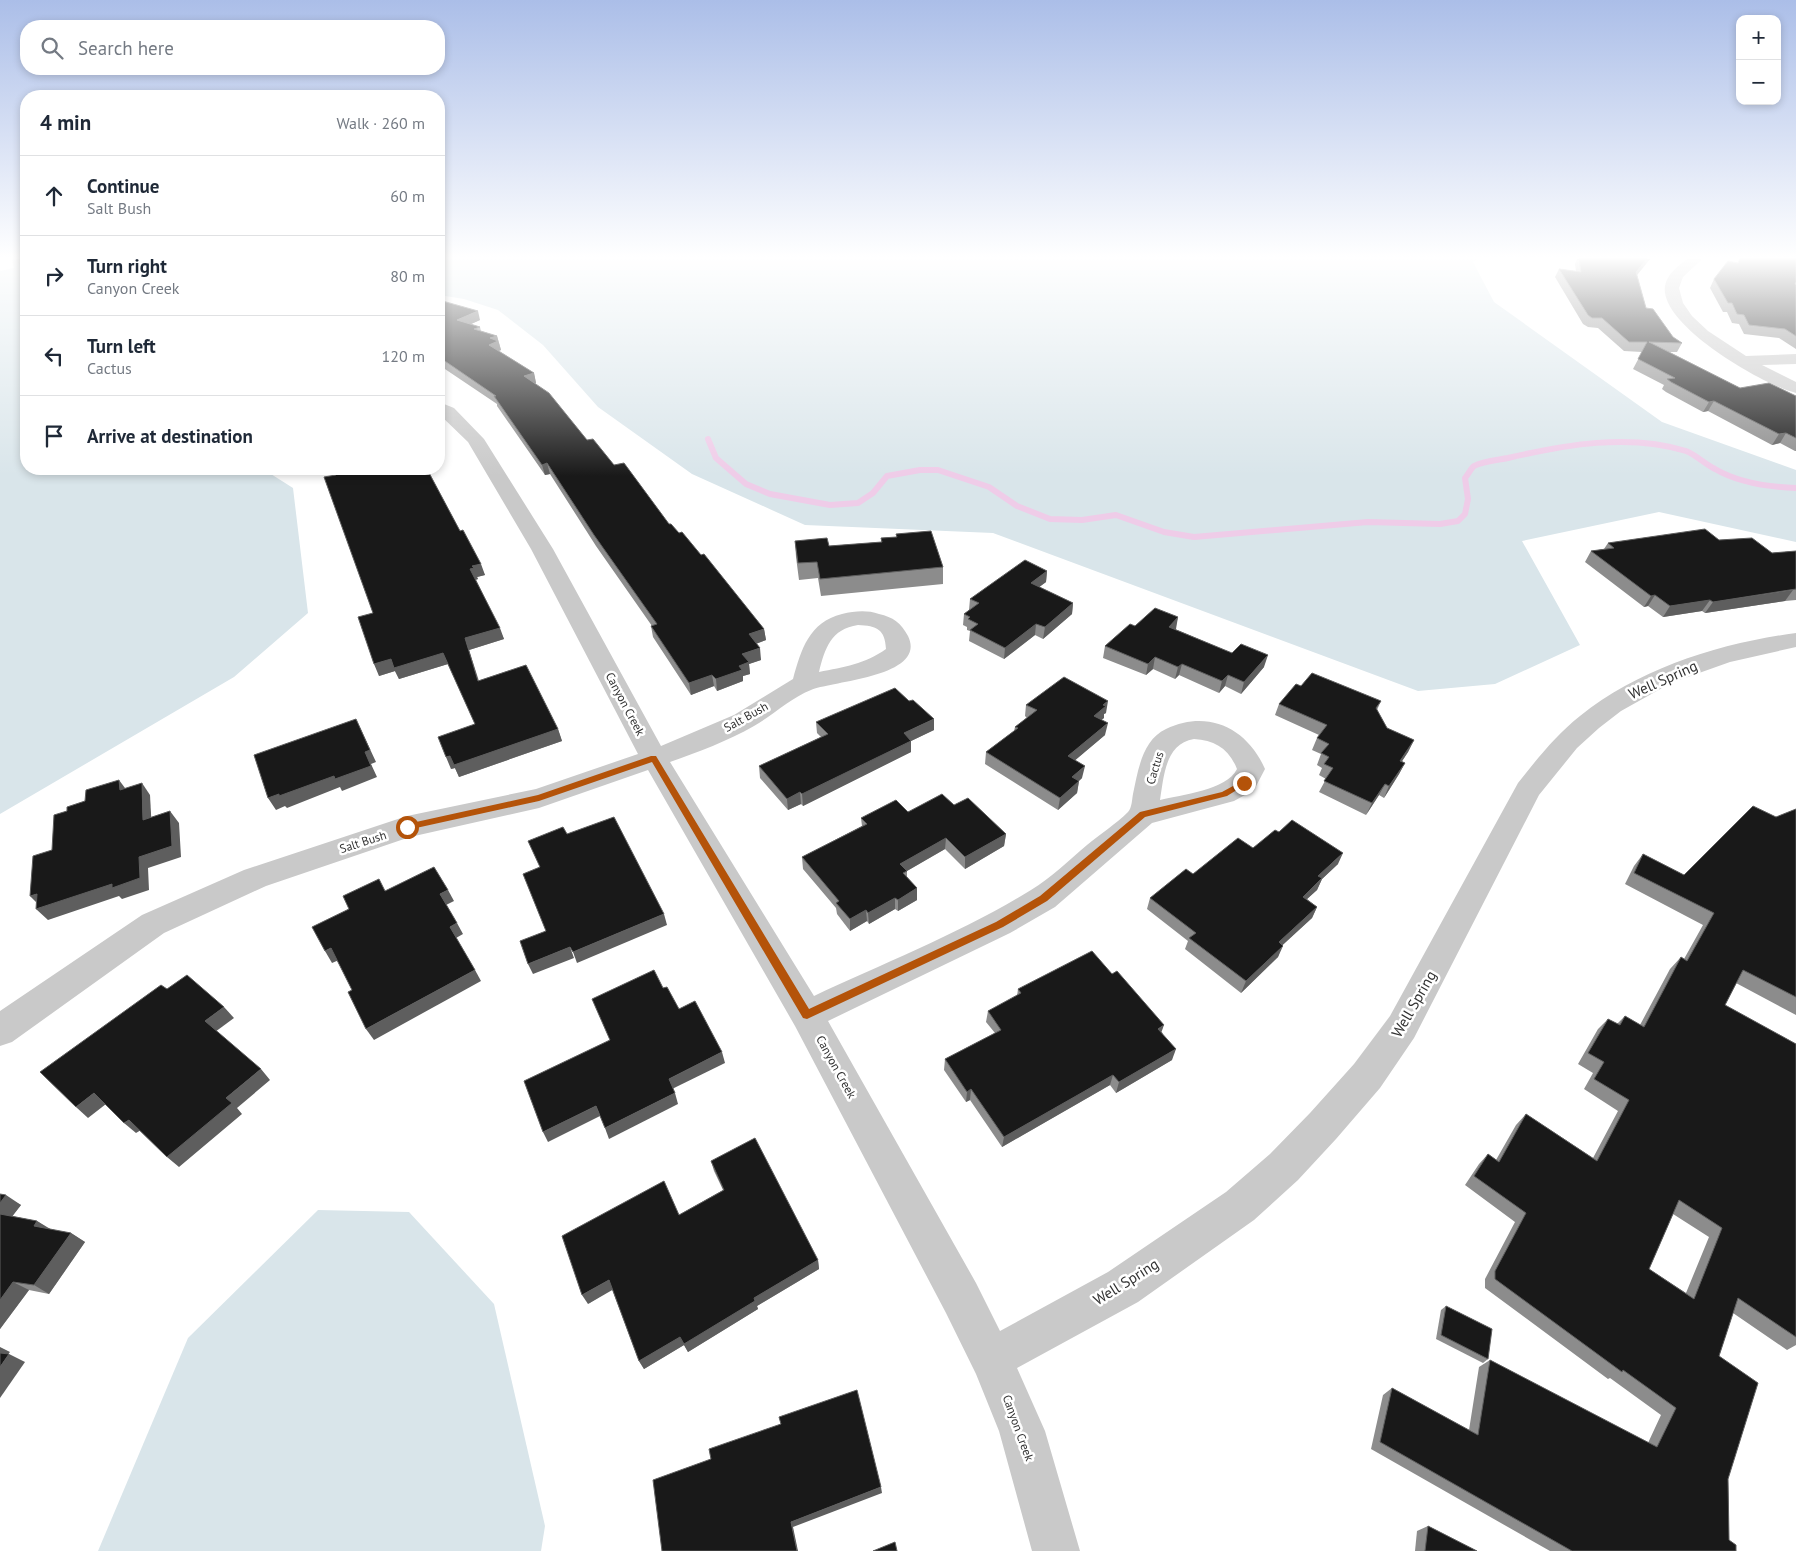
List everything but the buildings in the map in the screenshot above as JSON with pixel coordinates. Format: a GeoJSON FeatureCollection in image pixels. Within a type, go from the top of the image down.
{"type":"FeatureCollection","features":[{"type":"Feature","properties":{"kind":"street"},"geometry":{"type":"LineString","coordinates":[[1699,331],[1716,345],[1796,388]]}},
{"type":"Feature","properties":{"kind":"street"},"geometry":{"type":"LineString","coordinates":[[1744,361],[1796,359]]}},
{"type":"Feature","properties":{"kind":"street","name":"Canyon Creek"},"geometry":{"type":"LineString","coordinates":[[445,410],[475,439],[542,549],[654,758],[807,1015],[957,1290],[992,1359],[1022,1431],[1056,1551]]}},
{"type":"Feature","properties":{"kind":"street","name":"Well Spring"},"geometry":{"type":"LineString","coordinates":[[992,1359],[1123,1287],[1240,1206],[1284,1167],[1323,1126],[1367,1076],[1402,1027],[1528,790],[1544,767],[1576,733],[1613,704],[1683,668],[1734,653],[1796,640]]}},
{"type":"Feature","properties":{"kind":"street","name":"Salt Bush"},"geometry":{"type":"LineString","coordinates":[[0,1031],[44,998],[153,924],[254,878],[407,827],[539,798],[691,745],[743,721],[804,682]]}},
{"type":"Feature","properties":{"kind":"street"},"geometry":{"type":"LineString","coordinates":[[807,1015],[999,924],[1044,898],[1143,814]]}},
{"type":"Feature","properties":{"kind":"shaded area"},"geometry":{"type":"Polygon","coordinates":[[[0,331],[20,331],[20,475],[272,475],[293,488],[308,613],[234,677],[0,814],[0,331]]]}},
{"type":"Feature","properties":{"kind":"shaded area"},"geometry":{"type":"Polygon","coordinates":[[[525,331],[1535,331],[1662,422],[1796,470],[1796,542],[1659,512],[1522,541],[1580,645],[1495,684],[1418,691],[993,533],[805,525],[692,474],[598,407],[543,345],[525,331]]]}},
{"type":"Feature","properties":{"kind":"shaded area"},"geometry":{"type":"Polygon","coordinates":[[[318,1210],[409,1212],[494,1304],[545,1526],[541,1551],[98,1551],[188,1338],[318,1210]]]}},
{"type":"Feature","properties":{"kind":"waterway"},"geometry":{"type":"LineString","coordinates":[[708,439],[716,458],[746,484],[770,494],[830,505],[858,503],[873,493],[887,476],[920,470],[938,470],[989,487],[1017,506],[1050,519],[1082,520],[1116,515],[1164,532],[1194,537],[1368,522],[1440,524],[1458,521],[1465,514],[1468,499],[1465,478],[1474,466],[1551,449],[1597,443],[1642,443],[1664,446],[1686,451],[1711,467],[1734,478],[1775,487],[1796,488]]}},
{"type":"Feature","properties":{"kind":"route"},"geometry":{"type":"LineString","coordinates":[[407,827],[539,798],[654,758],[807,1015],[999,924],[1044,898],[1143,814],[1224,794],[1244,783]]}}]}
